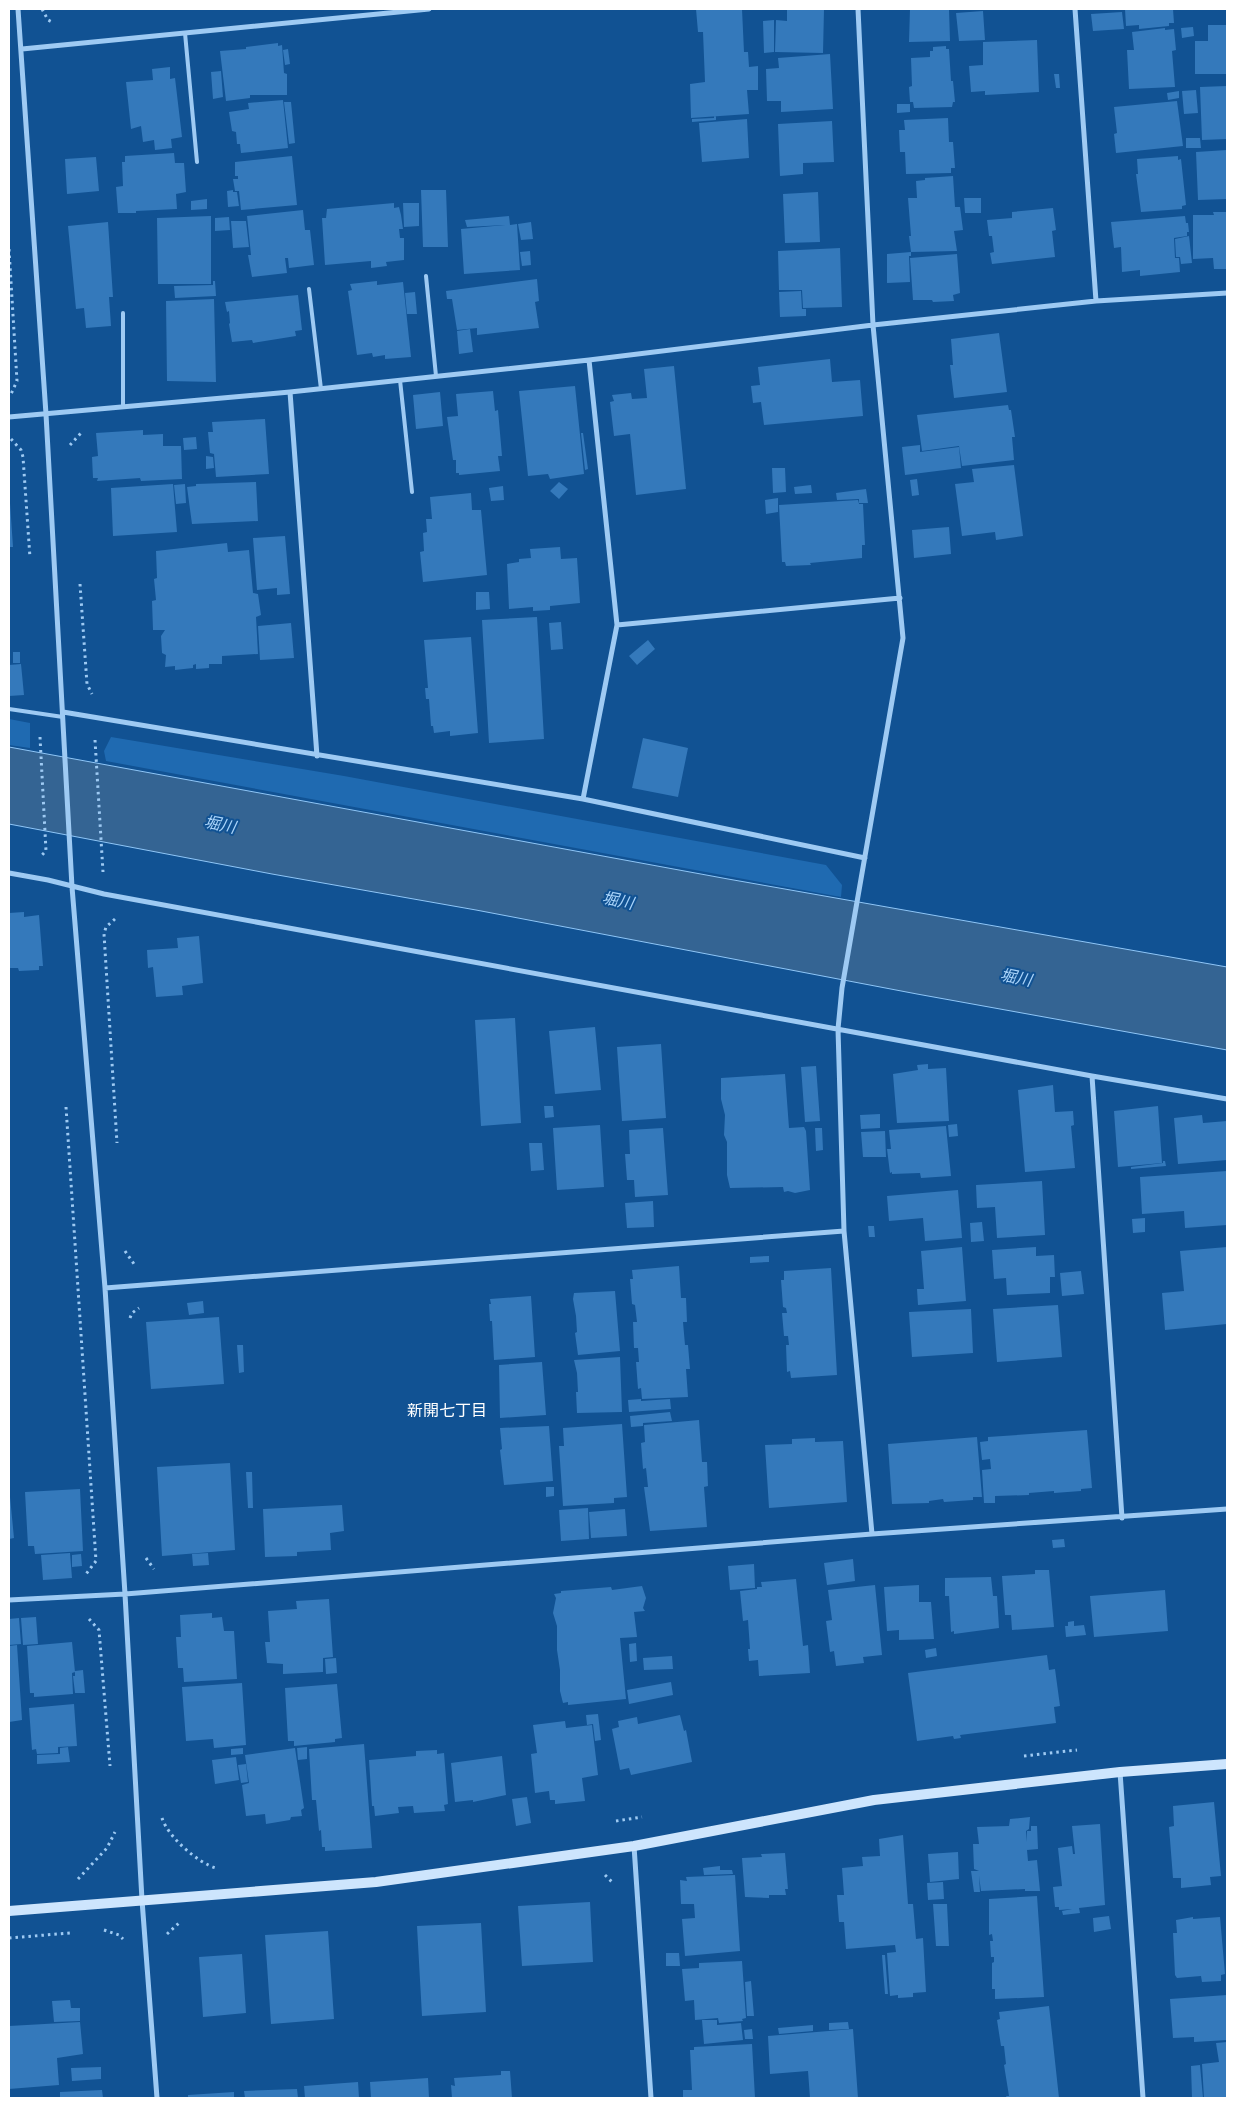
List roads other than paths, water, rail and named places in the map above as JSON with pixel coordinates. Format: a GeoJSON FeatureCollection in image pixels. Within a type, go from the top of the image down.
{"type":"FeatureCollection","features":[{"type":"Feature","properties":{"kind":"street"},"geometry":{"type":"LineString","coordinates":[[18,9],[46,414],[72,887],[105,1288],[142,1900],[157,2098]]}},
{"type":"Feature","properties":{"kind":"street"},"geometry":{"type":"LineString","coordinates":[[22,49],[429,9]]}},
{"type":"Feature","properties":{"kind":"street"},"geometry":{"type":"LineString","coordinates":[[858,9],[873,325],[903,638],[842,988],[838,1029],[844,1231],[872,1534]]}},
{"type":"Feature","properties":{"kind":"street"},"geometry":{"type":"LineString","coordinates":[[1075,9],[1096,301]]}},
{"type":"Feature","properties":{"kind":"street"},"geometry":{"type":"LineString","coordinates":[[9,417],[320,389],[1096,301],[1227,293]]}},
{"type":"Feature","properties":{"kind":"street"},"geometry":{"type":"LineString","coordinates":[[583,799],[617,625],[588,360]]}},
{"type":"Feature","properties":{"kind":"street"},"geometry":{"type":"LineString","coordinates":[[290,392],[317,756]]}},
{"type":"Feature","properties":{"kind":"street"},"geometry":{"type":"LineString","coordinates":[[617,625],[900,598]]}},
{"type":"Feature","properties":{"kind":"street"},"geometry":{"type":"LineString","coordinates":[[63,715],[583,799],[865,858]]}},
{"type":"Feature","properties":{"kind":"street"},"geometry":{"type":"LineString","coordinates":[[9,873],[48,880],[72,887],[1092,1076],[1227,1098]]}},
{"type":"Feature","properties":{"kind":"street"},"geometry":{"type":"LineString","coordinates":[[1092,1076],[1122,1518]]}},
{"type":"Feature","properties":{"kind":"street"},"geometry":{"type":"LineString","coordinates":[[105,1288],[844,1231]]}},
{"type":"Feature","properties":{"kind":"street"},"geometry":{"type":"LineString","coordinates":[[9,1600],[125,1594],[872,1534],[1122,1518],[1227,1509]]}},
{"type":"Feature","properties":{"kind":"street"},"geometry":{"type":"LineString","coordinates":[[9,1911],[376,1882],[634,1846],[874,1800],[1120,1772],[1227,1764]]}},
{"type":"Feature","properties":{"kind":"street"},"geometry":{"type":"LineString","coordinates":[[1120,1772],[1143,2098]]}},
{"type":"Feature","properties":{"kind":"street"},"geometry":{"type":"LineString","coordinates":[[634,1846],[651,2098]]}},
{"type":"Feature","properties":{"kind":"lane"},"geometry":{"type":"LineString","coordinates":[[185,33],[197,162]]}},
{"type":"Feature","properties":{"kind":"lane"},"geometry":{"type":"LineString","coordinates":[[426,276],[436,376]]}},
{"type":"Feature","properties":{"kind":"lane"},"geometry":{"type":"LineString","coordinates":[[309,289],[320,389]]}},
{"type":"Feature","properties":{"kind":"lane"},"geometry":{"type":"LineString","coordinates":[[123,313],[123,407]]}},
{"type":"Feature","properties":{"kind":"lane"},"geometry":{"type":"LineString","coordinates":[[400,380],[412,492]]}},
{"type":"Feature","properties":{"kind":"lane"},"geometry":{"type":"LineString","coordinates":[[9,710],[63,715]]}},
{"type":"Feature","properties":{"kind":"water","name":"堀川"},"geometry":{"type":"Polygon","coordinates":[[[9,747],[728,879],[1227,967],[1227,1050],[9,824],[9,747]]]}},
{"type":"Feature","properties":{"kind":"district","name":"新開七丁目"},"geometry":{"type":"Point","coordinates":[447,1410]}}]}
